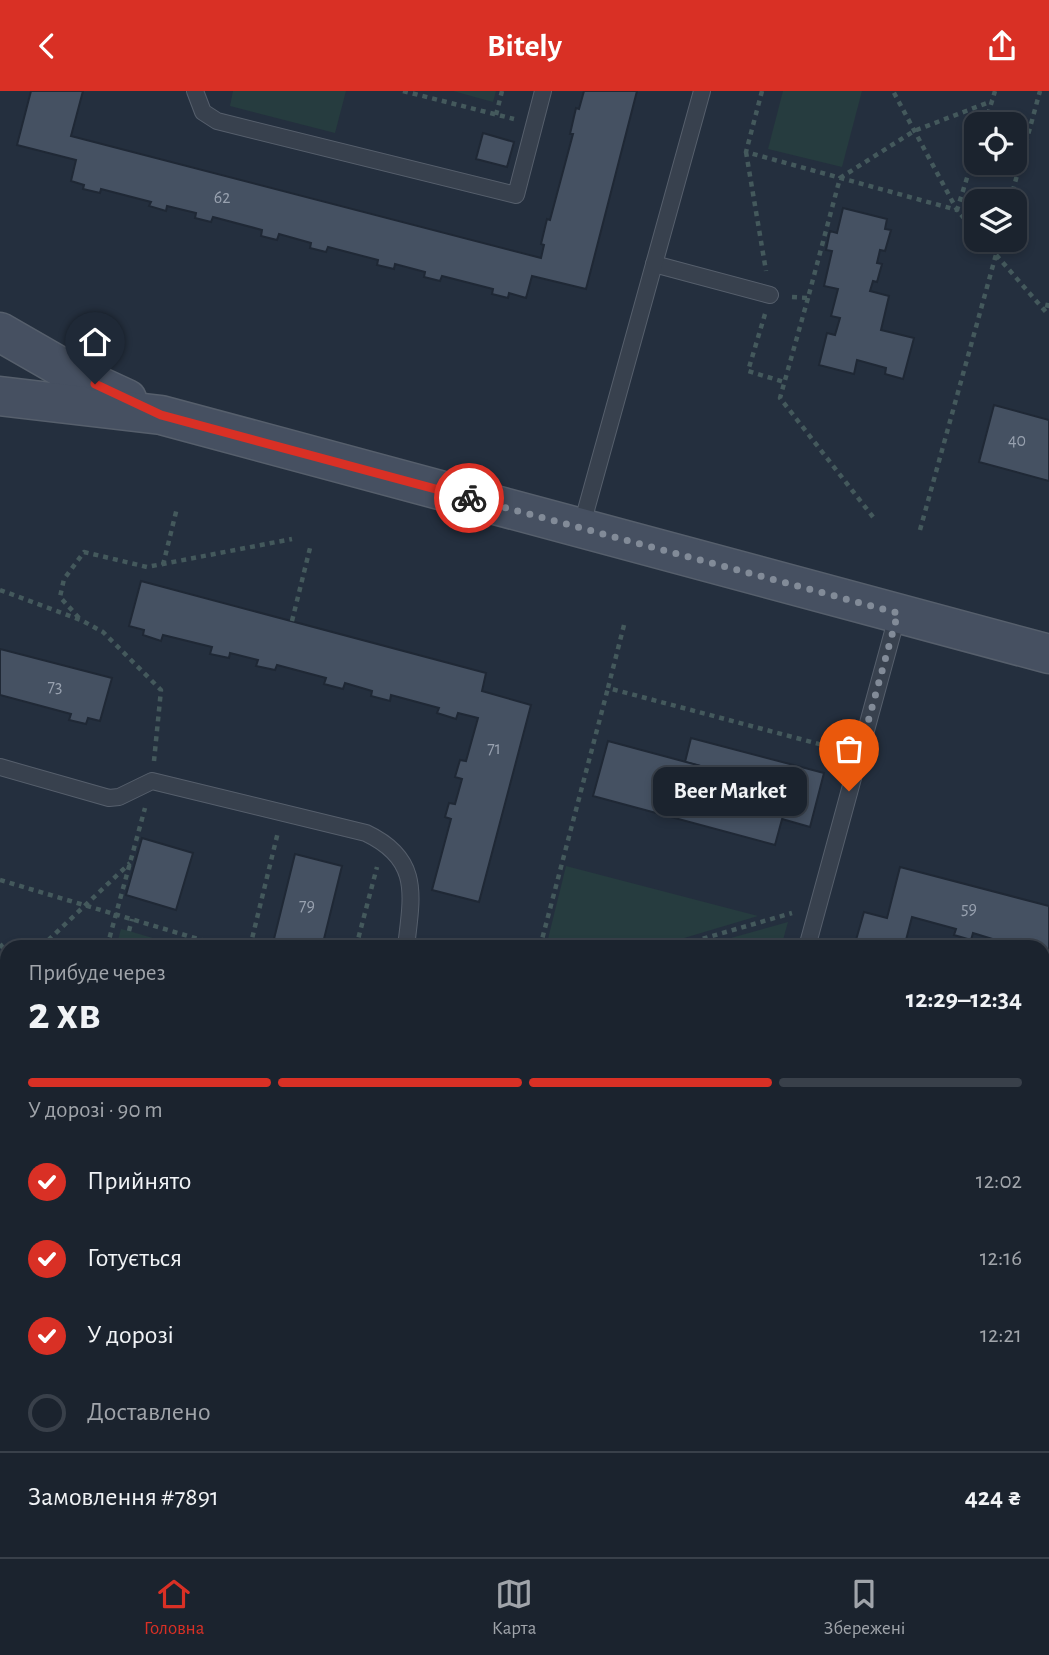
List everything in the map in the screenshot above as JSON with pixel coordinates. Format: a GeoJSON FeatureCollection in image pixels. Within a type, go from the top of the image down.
{"type":"FeatureCollection","features":[{"type":"Feature","properties":{"kind":"main road"},"geometry":{"type":"LineString","coordinates":[[0,332],[73,374],[161,415]]}},
{"type":"Feature","properties":{"kind":"main road"},"geometry":{"type":"LineString","coordinates":[[0,396],[161,415],[1049,654]]}},
{"type":"Feature","properties":{"kind":"lane"},"geometry":{"type":"LineString","coordinates":[[195,91],[204,112],[217,121],[516,195],[543,91]]}},
{"type":"Feature","properties":{"kind":"lane"},"geometry":{"type":"LineString","coordinates":[[581,528],[702,91]]}},
{"type":"Feature","properties":{"kind":"lane"},"geometry":{"type":"LineString","coordinates":[[654,264],[770,295]]}},
{"type":"Feature","properties":{"kind":"lane"},"geometry":{"type":"LineString","coordinates":[[809,940],[898,613]]}},
{"type":"Feature","properties":{"kind":"lane"},"geometry":{"type":"LineString","coordinates":[[0,767],[109,798],[119,797],[152,781],[366,833],[384,842],[401,859],[407,874],[410,902],[407,940]]}},
{"type":"Feature","properties":{"kind":"path"},"geometry":{"type":"LineString","coordinates":[[402,91],[534,124]]}},
{"type":"Feature","properties":{"kind":"path"},"geometry":{"type":"LineString","coordinates":[[496,115],[502,91]]}},
{"type":"Feature","properties":{"kind":"path"},"geometry":{"type":"LineString","coordinates":[[762,91],[746,152],[770,295],[748,371],[784,382]]}},
{"type":"Feature","properties":{"kind":"path"},"geometry":{"type":"LineString","coordinates":[[892,91],[964,218]]}},
{"type":"Feature","properties":{"kind":"path"},"geometry":{"type":"LineString","coordinates":[[989,112],[995,91]]}},
{"type":"Feature","properties":{"kind":"path"},"geometry":{"type":"LineString","coordinates":[[1013,189],[1040,91]]}},
{"type":"Feature","properties":{"kind":"path"},"geometry":{"type":"LineString","coordinates":[[873,517],[780,398],[840,178],[914,131],[992,101]]}},
{"type":"Feature","properties":{"kind":"path"},"geometry":{"type":"LineString","coordinates":[[746,152],[957,210]]}},
{"type":"Feature","properties":{"kind":"path"},"geometry":{"type":"LineString","coordinates":[[957,210],[968,175]]}},
{"type":"Feature","properties":{"kind":"path"},"geometry":{"type":"LineString","coordinates":[[993,252],[1046,312],[1049,298]]}},
{"type":"Feature","properties":{"kind":"path"},"geometry":{"type":"LineString","coordinates":[[920,530],[997,252]]}},
{"type":"Feature","properties":{"kind":"path"},"geometry":{"type":"LineString","coordinates":[[770,295],[808,298]]}},
{"type":"Feature","properties":{"kind":"path"},"geometry":{"type":"LineString","coordinates":[[163,565],[177,508]]}},
{"type":"Feature","properties":{"kind":"path"},"geometry":{"type":"LineString","coordinates":[[109,940],[152,781],[161,690],[111,639],[81,619],[60,597],[64,579],[84,552],[147,567],[292,539]]}},
{"type":"Feature","properties":{"kind":"path"},"geometry":{"type":"LineString","coordinates":[[292,621],[311,544]]}},
{"type":"Feature","properties":{"kind":"path"},"geometry":{"type":"LineString","coordinates":[[0,590],[81,619]]}},
{"type":"Feature","properties":{"kind":"path"},"geometry":{"type":"LineString","coordinates":[[542,940],[624,625]]}},
{"type":"Feature","properties":{"kind":"path"},"geometry":{"type":"LineString","coordinates":[[608,688],[859,754]]}},
{"type":"Feature","properties":{"kind":"path"},"geometry":{"type":"LineString","coordinates":[[252,940],[284,811]]}},
{"type":"Feature","properties":{"kind":"path"},"geometry":{"type":"LineString","coordinates":[[358,940],[384,842]]}},
{"type":"Feature","properties":{"kind":"path"},"geometry":{"type":"LineString","coordinates":[[48,940],[131,862]]}},
{"type":"Feature","properties":{"kind":"path"},"geometry":{"type":"LineString","coordinates":[[0,880],[202,940]]}},
{"type":"Feature","properties":{"kind":"path"},"geometry":{"type":"LineString","coordinates":[[699,940],[802,911]]}},
{"type":"Feature","properties":{"kind":"path"},"geometry":{"type":"LineString","coordinates":[[129,931],[132,919]]}},
{"type":"Feature","properties":{"kind":"green space"},"geometry":{"type":"Polygon","coordinates":[[[233,91],[346,91],[335,133],[230,106],[233,91]]]}},
{"type":"Feature","properties":{"kind":"green space"},"geometry":{"type":"Polygon","coordinates":[[[453,91],[496,91],[493,102],[453,91]]]}},
{"type":"Feature","properties":{"kind":"green space"},"geometry":{"type":"Polygon","coordinates":[[[783,91],[862,91],[842,167],[768,149],[783,91]]]}},
{"type":"Feature","properties":{"kind":"green space"},"geometry":{"type":"Polygon","coordinates":[[[566,866],[758,916],[677,940],[548,940],[566,866]]]}},
{"type":"Feature","properties":{"kind":"green space"},"geometry":{"type":"Polygon","coordinates":[[[788,922],[783,940],[724,940],[788,922]]]}},
{"type":"Feature","properties":{"kind":"green space"},"geometry":{"type":"Polygon","coordinates":[[[121,929],[159,940],[118,940],[121,929]]]}},
{"type":"Feature","properties":{"kind":"building"},"geometry":{"type":"Polygon","coordinates":[[[31,91],[83,91],[71,136],[541,258],[544,245],[541,244],[547,219],[550,220],[573,134],[570,134],[576,108],[579,109],[584,91],[637,91],[586,289],[532,276],[526,298],[509,293],[508,298],[492,294],[493,289],[442,276],[440,281],[424,277],[425,272],[395,264],[394,269],[377,265],[378,260],[328,247],[326,252],[310,248],[311,243],[279,234],[277,240],[261,236],[262,230],[213,217],[211,222],[195,218],[196,213],[167,206],[166,211],[149,206],[151,202],[101,189],[100,193],[83,189],[84,185],[71,181],[76,160],[17,145],[31,91]]]}},
{"type":"Feature","properties":{"kind":"building"},"geometry":{"type":"Polygon","coordinates":[[[483,133],[514,142],[507,167],[476,159],[483,133]]]}},
{"type":"Feature","properties":{"kind":"building"},"geometry":{"type":"Polygon","coordinates":[[[843,208],[887,219],[885,229],[891,230],[885,251],[880,250],[877,263],[882,264],[877,282],[873,281],[870,291],[889,296],[881,330],[914,338],[903,379],[885,374],[886,368],[857,360],[854,374],[819,365],[827,333],[835,335],[840,318],[831,316],[838,289],[824,286],[832,251],[826,250],[830,231],[837,233],[843,208]]]}},
{"type":"Feature","properties":{"kind":"building"},"geometry":{"type":"Polygon","coordinates":[[[994,405],[1049,420],[1049,481],[979,462],[994,405]]]}},
{"type":"Feature","properties":{"kind":"building"},"geometry":{"type":"Polygon","coordinates":[[[141,581],[486,673],[482,691],[531,705],[479,902],[432,890],[451,819],[445,817],[449,803],[455,804],[462,779],[455,777],[460,760],[466,761],[478,718],[458,713],[456,719],[437,713],[439,708],[391,695],[390,701],[371,696],[372,691],[345,683],[343,689],[324,684],[326,678],[277,665],[275,670],[256,666],[258,660],[230,653],[229,658],[210,654],[212,647],[163,635],[161,641],[143,635],[144,630],[129,626],[141,581]]]}},
{"type":"Feature","properties":{"kind":"building"},"geometry":{"type":"Polygon","coordinates":[[[0,649],[112,678],[100,721],[88,718],[86,724],[69,720],[71,714],[0,695],[0,649]]]}},
{"type":"Feature","properties":{"kind":"building"},"geometry":{"type":"Polygon","coordinates":[[[691,738],[824,773],[810,827],[782,819],[790,790],[685,762],[691,738]]]}},
{"type":"Feature","properties":{"kind":"building"},"geometry":{"type":"Polygon","coordinates":[[[608,741],[790,790],[775,845],[593,796],[608,741]]]}},
{"type":"Feature","properties":{"kind":"building"},"geometry":{"type":"Polygon","coordinates":[[[142,838],[193,853],[176,910],[126,895],[142,838]]]}},
{"type":"Feature","properties":{"kind":"building"},"geometry":{"type":"Polygon","coordinates":[[[295,854],[342,866],[324,940],[274,940],[295,854]]]}},
{"type":"Feature","properties":{"kind":"building"},"geometry":{"type":"Polygon","coordinates":[[[900,867],[1049,906],[1049,940],[996,940],[973,933],[971,940],[954,935],[956,929],[912,917],[906,940],[856,940],[864,912],[887,918],[900,867]]]}},
{"type":"Feature","properties":{"kind":"way so far"},"geometry":{"type":"LineString","coordinates":[[469,498],[898,613],[849,791]]}},
{"type":"Feature","properties":{"kind":"place","name":"Beer Market"},"geometry":{"type":"Point","coordinates":[849,791]}},
{"type":"Feature","properties":{"kind":"route"},"geometry":{"type":"LineString","coordinates":[[95,384],[161,415],[469,498]]}}]}
